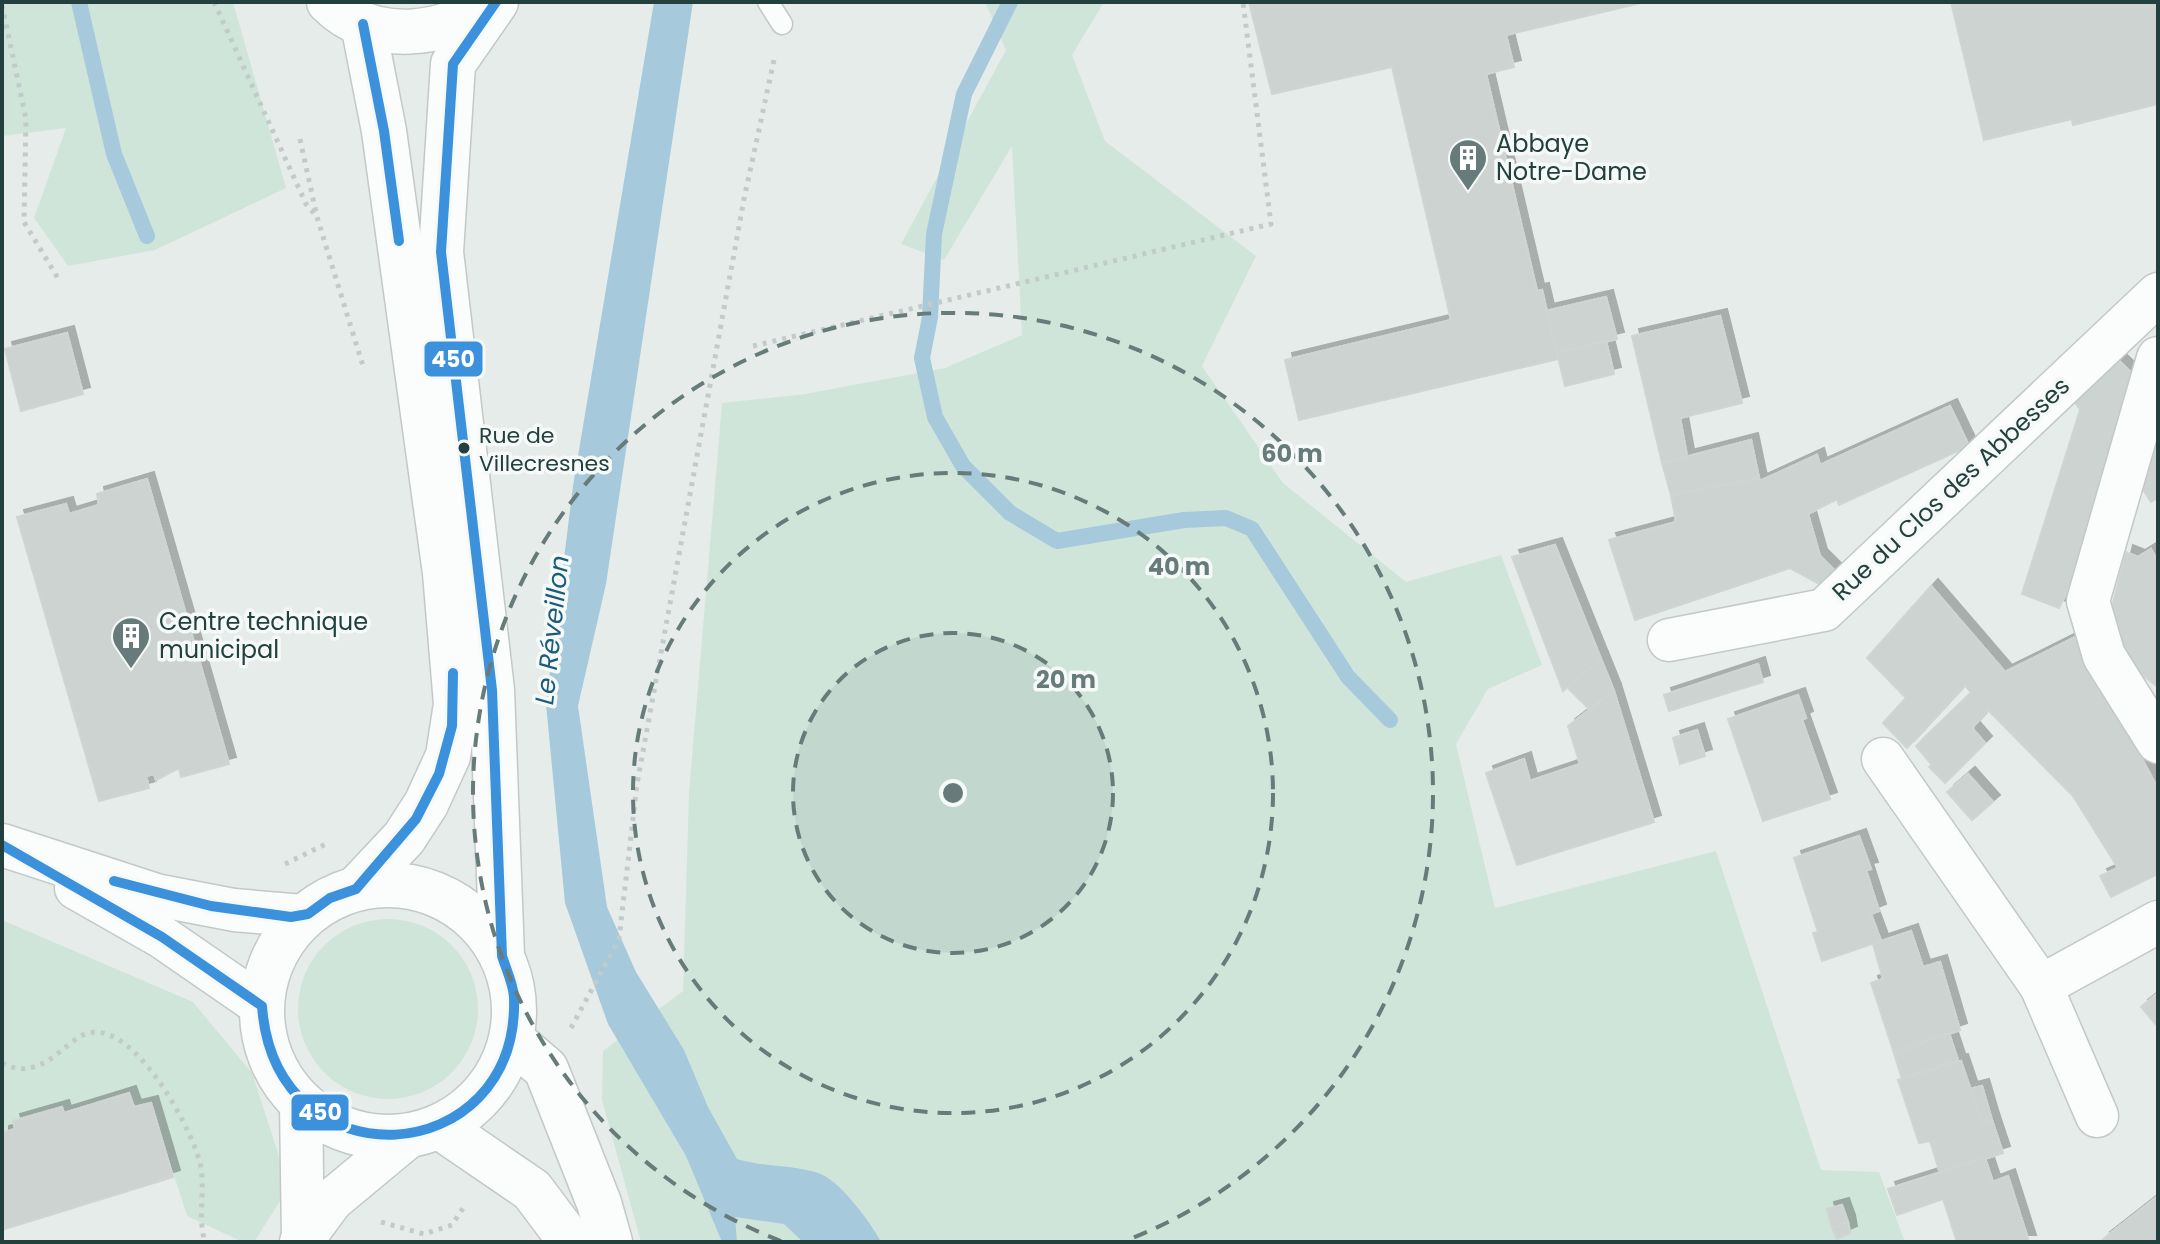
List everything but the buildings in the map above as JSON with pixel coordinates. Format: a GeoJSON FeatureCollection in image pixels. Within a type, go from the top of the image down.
{"type":"FeatureCollection","features":[{"type":"Feature","properties":{"kind":"street"},"geometry":{"type":"LineString","coordinates":[[346,13],[399,32],[437,30],[473,16],[494,2]]}},
{"type":"Feature","properties":{"kind":"street"},"geometry":{"type":"LineString","coordinates":[[302,1241],[332,1200],[424,1132],[471,1107],[497,1077],[512,1040],[514,997],[502,956],[492,690],[441,252],[453,64],[494,2]]}},
{"type":"Feature","properties":{"kind":"street"},"geometry":{"type":"LineString","coordinates":[[346,13],[388,160],[445,573],[456,704],[448,756],[426,804],[404,838],[358,887]]}},
{"type":"Feature","properties":{"kind":"street","name":"Rue du Clos des Abbesses"},"geometry":{"type":"LineString","coordinates":[[1669,640],[1824,610],[2158,294]]}},
{"type":"Feature","properties":{"kind":"street"},"geometry":{"type":"LineString","coordinates":[[2158,358],[2088,601],[2104,656],[2158,742]]}},
{"type":"Feature","properties":{"kind":"street"},"geometry":{"type":"LineString","coordinates":[[1883,759],[2041,986],[2097,1116]]}},
{"type":"Feature","properties":{"kind":"street"},"geometry":{"type":"LineString","coordinates":[[262,1006],[162,937],[2,845],[156,895],[234,910],[303,916]]}},
{"type":"Feature","properties":{"kind":"street"},"geometry":{"type":"LineString","coordinates":[[502,956],[478,920],[443,896],[401,884],[358,887],[329,898],[303,916],[281,942],[267,973],[262,1006],[270,1053],[279,1075],[301,1103],[333,1125],[370,1137],[424,1132],[532,1190],[571,1242]]}},
{"type":"Feature","properties":{"kind":"street"},"geometry":{"type":"LineString","coordinates":[[2041,986],[2158,922]]}},
{"type":"Feature","properties":{"kind":"street"},"geometry":{"type":"LineString","coordinates":[[512,1040],[546,1069],[599,1203],[610,1242]]}},
{"type":"Feature","properties":{"kind":"street"},"geometry":{"type":"LineString","coordinates":[[301,1103],[302,1241]]}},
{"type":"Feature","properties":{"kind":"lane"},"geometry":{"type":"LineString","coordinates":[[768,2],[782,24]]}},
{"type":"Feature","properties":{"kind":"lane"},"geometry":{"type":"LineString","coordinates":[[782,24],[787,2]]}},
{"type":"Feature","properties":{"kind":"path"},"geometry":{"type":"LineString","coordinates":[[214,2],[306,204],[317,217]]}},
{"type":"Feature","properties":{"kind":"path"},"geometry":{"type":"LineString","coordinates":[[753,346],[1271,224],[1243,2]]}},
{"type":"Feature","properties":{"kind":"path"},"geometry":{"type":"LineString","coordinates":[[2,5],[26,119],[24,222],[59,280]]}},
{"type":"Feature","properties":{"kind":"path"},"geometry":{"type":"LineString","coordinates":[[589,999],[619,939],[637,784],[744,199],[782,24]]}},
{"type":"Feature","properties":{"kind":"path"},"geometry":{"type":"LineString","coordinates":[[300,139],[317,217],[363,367]]}},
{"type":"Feature","properties":{"kind":"path"},"geometry":{"type":"LineString","coordinates":[[234,910],[279,867],[344,834]]}},
{"type":"Feature","properties":{"kind":"path"},"geometry":{"type":"LineString","coordinates":[[2,1063],[17,1071],[36,1069],[82,1035],[103,1033],[126,1043],[176,1103],[200,1164],[205,1242]]}},
{"type":"Feature","properties":{"kind":"green space"},"geometry":{"type":"Polygon","coordinates":[[[2,2],[233,2],[286,188],[155,250],[68,266],[34,218],[66,128],[2,136],[2,2]]]}},
{"type":"Feature","properties":{"kind":"green space"},"geometry":{"type":"Polygon","coordinates":[[[985,2],[1104,2],[1072,55],[1105,141],[1256,256],[1202,366],[1283,483],[1406,582],[1501,555],[1542,665],[1488,689],[1456,744],[1495,908],[1716,851],[1821,1170],[1879,1172],[1905,1242],[641,1242],[602,1100],[603,1051],[683,991],[689,793],[722,403],[805,394],[945,368],[1022,335],[1012,146],[944,260],[901,244],[1006,50],[985,2]]]}},
{"type":"Feature","properties":{"kind":"green space"},"geometry":{"type":"Polygon","coordinates":[[[388,919],[423,925],[452,945],[472,974],[478,1009],[472,1044],[452,1073],[423,1093],[388,1099],[353,1093],[324,1073],[304,1044],[298,1009],[304,974],[324,945],[353,925],[388,919]]]}},
{"type":"Feature","properties":{"kind":"green space"},"geometry":{"type":"Polygon","coordinates":[[[2,920],[193,1002],[252,1073],[289,1187],[254,1242],[243,1242],[187,1216],[151,1103],[134,1107],[128,1093],[64,1113],[62,1107],[2,1133],[2,920]]]}},
{"type":"Feature","properties":{"kind":"water"},"geometry":{"type":"Polygon","coordinates":[[[654,2],[693,2],[606,584],[578,706],[607,907],[636,972],[684,1050],[708,1107],[737,1159],[808,1170],[826,1177],[854,1203],[881,1242],[803,1242],[784,1224],[735,1217],[737,1242],[722,1242],[686,1156],[608,1024],[565,903],[546,704],[573,486],[654,2]]]}},
{"type":"Feature","properties":{"kind":"waterway"},"geometry":{"type":"LineString","coordinates":[[79,2],[114,154],[147,236]]}},
{"type":"Feature","properties":{"kind":"waterway"},"geometry":{"type":"LineString","coordinates":[[1010,2],[964,94],[934,234],[930,317],[922,358],[935,417],[963,466],[1010,513],[1057,541],[1184,520],[1226,518],[1252,529],[1348,677],[1390,720]]}},
{"type":"Feature","properties":{"kind":"transit line","name":"450"},"geometry":{"type":"LineString","coordinates":[[2,845],[162,937],[262,1006],[277,1065],[308,1105],[349,1129],[395,1135],[440,1124],[479,1097],[505,1055],[514,997],[502,956],[492,690],[441,252],[453,64],[496,2]]}},
{"type":"Feature","properties":{"kind":"transit line","name":"450"},"geometry":{"type":"LineString","coordinates":[[363,24],[384,131],[399,241]]}},
{"type":"Feature","properties":{"kind":"transit line","name":"450"},"geometry":{"type":"LineString","coordinates":[[114,881],[211,906],[291,917],[308,914],[330,898],[356,889],[416,819],[439,774],[452,726],[453,673]]}},
{"type":"Feature","properties":{"kind":"place","name":"Abbaye Notre-Dame"},"geometry":{"type":"Point","coordinates":[1468,192]}},
{"type":"Feature","properties":{"kind":"place","name":"Rue de Villecresnes"},"geometry":{"type":"Point","coordinates":[464,448]}},
{"type":"Feature","properties":{"kind":"place","name":"Centre technique municipal"},"geometry":{"type":"Point","coordinates":[131,670]}},
{"type":"Feature","properties":{"kind":"water label","name":"Le Réveillon"},"geometry":{"type":"Point","coordinates":[552,630]}}]}
